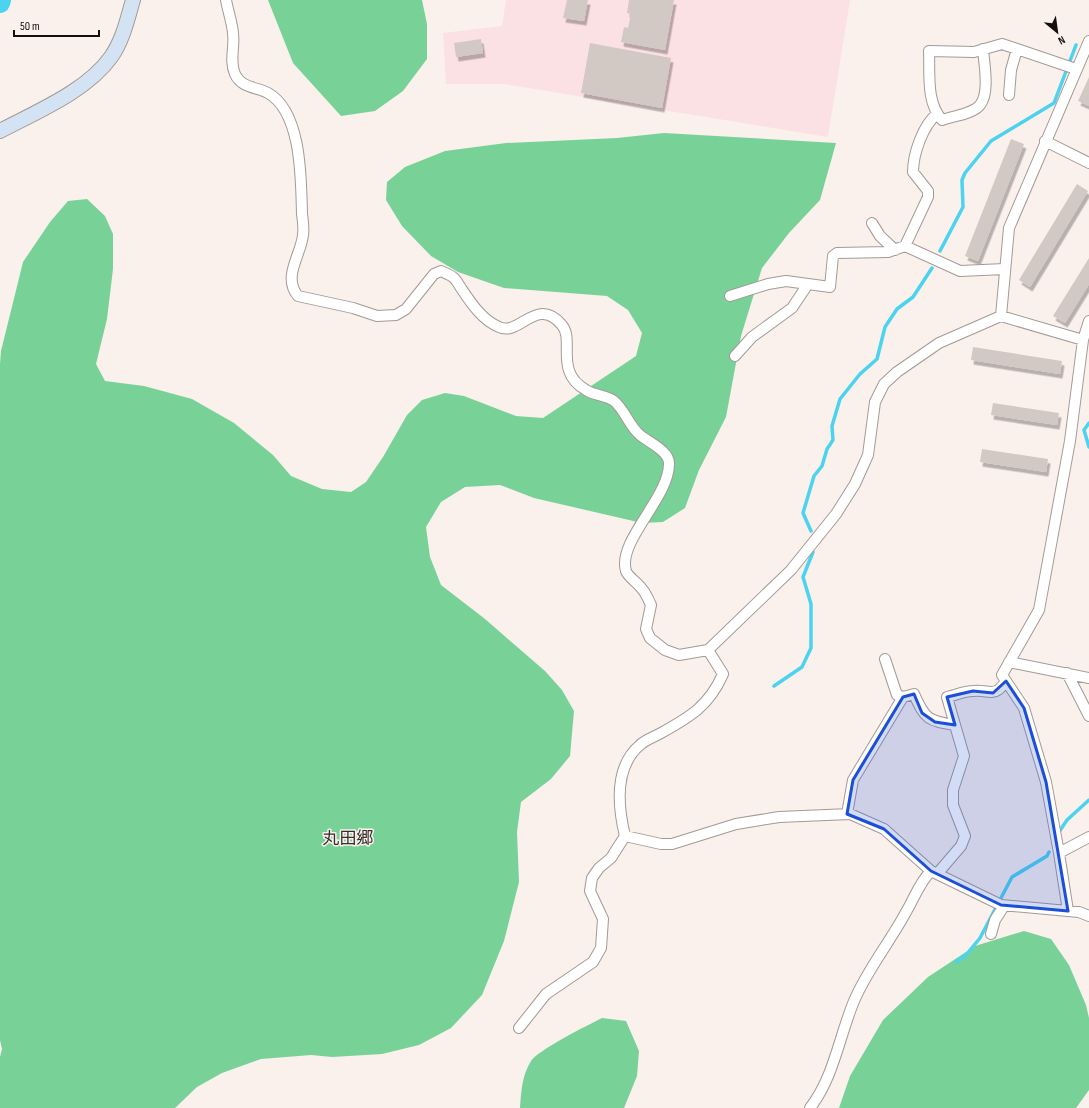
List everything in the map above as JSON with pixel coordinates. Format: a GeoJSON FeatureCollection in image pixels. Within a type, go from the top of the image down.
{"type":"FeatureCollection","features":[{"type":"Feature","properties":{"kind":"street"},"geometry":{"type":"LineString","coordinates":[[0,131],[67,95],[94,76],[111,57],[124,30],[133,0]]}},
{"type":"Feature","properties":{"kind":"street"},"geometry":{"type":"LineString","coordinates":[[226,0],[233,33],[232,62],[236,76],[244,85],[269,93],[284,107],[294,131],[301,187],[303,236],[291,274],[293,290],[298,296],[353,308],[377,316],[396,315],[406,309],[434,274],[441,270],[454,278],[479,313],[499,327],[511,329],[537,314],[550,316],[561,323],[566,332],[566,360],[572,378],[587,391],[608,397],[616,402],[639,434],[664,452],[670,462],[667,481],[659,498],[647,514],[632,540],[625,560],[626,572],[643,590],[651,604],[646,629],[650,638],[665,650],[679,655],[708,650],[791,570],[840,508],[855,484],[868,455],[875,402],[884,384],[897,372],[939,343],[1001,316],[1083,340]]}},
{"type":"Feature","properties":{"kind":"street"},"geometry":{"type":"LineString","coordinates":[[1001,316],[1009,228],[1075,68],[1089,41]]}},
{"type":"Feature","properties":{"kind":"street"},"geometry":{"type":"LineString","coordinates":[[983,49],[985,86],[984,98],[980,106],[942,120],[937,114],[932,102],[929,51],[974,52],[983,49],[1002,44],[1075,68]]}},
{"type":"Feature","properties":{"kind":"street"},"geometry":{"type":"LineString","coordinates":[[1009,95],[1011,70],[1017,49]]}},
{"type":"Feature","properties":{"kind":"street"},"geometry":{"type":"LineString","coordinates":[[730,296],[768,284],[786,281],[830,288],[833,256],[838,253],[888,252],[900,248],[928,196],[928,191],[913,172],[916,150],[932,118],[937,114]]}},
{"type":"Feature","properties":{"kind":"street"},"geometry":{"type":"LineString","coordinates":[[1045,141],[1089,163]]}},
{"type":"Feature","properties":{"kind":"street"},"geometry":{"type":"LineString","coordinates":[[872,223],[880,236],[900,248],[960,271],[1005,269]]}},
{"type":"Feature","properties":{"kind":"street"},"geometry":{"type":"LineString","coordinates":[[735,356],[752,337],[792,308],[808,284]]}},
{"type":"Feature","properties":{"kind":"street"},"geometry":{"type":"LineString","coordinates":[[1068,911],[1046,782],[1024,708],[1002,674],[1039,610],[1070,442],[1083,340],[1089,321]]}},
{"type":"Feature","properties":{"kind":"street"},"geometry":{"type":"LineString","coordinates":[[519,1028],[546,994],[593,962],[601,948],[603,918],[590,891],[592,878],[599,868],[611,858],[625,836],[620,816],[620,784],[626,761],[640,745],[685,719],[702,706],[716,690],[723,674],[708,650]]}},
{"type":"Feature","properties":{"kind":"street"},"geometry":{"type":"LineString","coordinates":[[885,659],[897,695],[903,697],[914,694],[922,713],[935,722],[955,725]]}},
{"type":"Feature","properties":{"kind":"street"},"geometry":{"type":"LineString","coordinates":[[1009,662],[1089,678]]}},
{"type":"Feature","properties":{"kind":"street"},"geometry":{"type":"LineString","coordinates":[[1067,673],[1089,716]]}},
{"type":"Feature","properties":{"kind":"street"},"geometry":{"type":"LineString","coordinates":[[810,1108],[817,1099],[832,1066],[854,1000],[907,911],[921,881],[934,872],[961,846],[965,836],[953,805],[953,790],[964,756],[947,697],[973,691],[993,693],[1001,689],[1006,681]]}},
{"type":"Feature","properties":{"kind":"street"},"geometry":{"type":"LineString","coordinates":[[847,814],[853,780],[903,697]]}},
{"type":"Feature","properties":{"kind":"street"},"geometry":{"type":"LineString","coordinates":[[625,836],[655,843],[672,844],[736,824],[779,817],[847,814],[884,829],[934,872],[1000,904],[1084,914],[1089,907]]}},
{"type":"Feature","properties":{"kind":"street"},"geometry":{"type":"LineString","coordinates":[[1059,853],[1089,837]]}},
{"type":"Feature","properties":{"kind":"street"},"geometry":{"type":"LineString","coordinates":[[991,934],[1000,904]]}},
{"type":"Feature","properties":{"kind":"highlighted area"},"geometry":{"type":"Polygon","coordinates":[[[1006,681],[1024,708],[1046,782],[1068,911],[1001,905],[931,871],[884,829],[847,814],[853,780],[903,697],[914,694],[922,713],[935,722],[955,725],[947,697],[973,691],[993,693],[1006,681]]]}},
{"type":"Feature","properties":{"kind":"shaded area"},"geometry":{"type":"Polygon","coordinates":[[[506,0],[850,0],[828,137],[504,84],[446,84],[443,33],[502,26],[506,0]]]}},
{"type":"Feature","properties":{"kind":"green space"},"geometry":{"type":"Polygon","coordinates":[[[268,0],[422,0],[427,24],[427,59],[403,91],[375,111],[341,116],[293,63],[268,0]]]}},
{"type":"Feature","properties":{"kind":"green space"},"geometry":{"type":"Polygon","coordinates":[[[664,133],[836,143],[820,200],[789,233],[762,268],[741,336],[726,417],[699,470],[685,508],[663,522],[642,523],[534,498],[500,485],[465,487],[441,502],[426,527],[430,557],[441,585],[485,619],[545,671],[562,690],[574,711],[570,756],[551,779],[521,802],[517,832],[519,882],[504,941],[482,995],[451,1028],[419,1045],[382,1054],[332,1057],[311,1055],[261,1059],[222,1073],[197,1087],[175,1108],[0,1108],[0,1057],[2,1049],[0,1040],[0,364],[1,351],[23,262],[50,222],[68,201],[87,199],[105,216],[113,234],[113,269],[107,319],[96,364],[105,381],[144,386],[192,399],[234,423],[273,455],[291,476],[322,489],[351,492],[366,482],[383,457],[407,415],[422,400],[445,393],[464,396],[516,416],[543,418],[636,356],[642,333],[628,310],[607,296],[504,288],[458,272],[431,256],[402,226],[386,200],[387,182],[405,167],[445,151],[506,143],[617,138],[664,133]]]}},
{"type":"Feature","properties":{"kind":"green space"},"geometry":{"type":"Polygon","coordinates":[[[1024,931],[1051,939],[1069,965],[1086,1005],[1089,1018],[1089,1090],[1076,1108],[839,1108],[850,1076],[883,1020],[928,977],[975,946],[1024,931]]]}},
{"type":"Feature","properties":{"kind":"green space"},"geometry":{"type":"Polygon","coordinates":[[[602,1018],[626,1021],[639,1051],[637,1076],[624,1108],[520,1108],[524,1078],[528,1066],[535,1056],[553,1044],[602,1018]]]}},
{"type":"Feature","properties":{"kind":"building"},"geometry":{"type":"Polygon","coordinates":[[[567,0],[588,0],[584,21],[563,18],[567,0]]]}},
{"type":"Feature","properties":{"kind":"building"},"geometry":{"type":"Polygon","coordinates":[[[629,0],[674,0],[665,50],[621,42],[624,27],[628,28],[631,14],[627,13],[629,0]]]}},
{"type":"Feature","properties":{"kind":"building"},"geometry":{"type":"Polygon","coordinates":[[[481,39],[483,53],[456,57],[454,43],[481,39]]]}},
{"type":"Feature","properties":{"kind":"building"},"geometry":{"type":"Polygon","coordinates":[[[590,43],[671,58],[662,108],[581,93],[590,43]]]}},
{"type":"Feature","properties":{"kind":"building"},"geometry":{"type":"Polygon","coordinates":[[[1089,77],[1089,106],[1078,101],[1089,77]]]}},
{"type":"Feature","properties":{"kind":"building"},"geometry":{"type":"Polygon","coordinates":[[[1011,139],[1024,144],[978,261],[965,256],[1011,139]]]}},
{"type":"Feature","properties":{"kind":"building"},"geometry":{"type":"Polygon","coordinates":[[[1077,184],[1088,191],[1030,287],[1019,280],[1077,184]]]}},
{"type":"Feature","properties":{"kind":"building"},"geometry":{"type":"Polygon","coordinates":[[[1089,258],[1089,284],[1065,323],[1053,316],[1089,258]]]}},
{"type":"Feature","properties":{"kind":"building"},"geometry":{"type":"Polygon","coordinates":[[[973,347],[1062,361],[1060,374],[971,360],[973,347]]]}},
{"type":"Feature","properties":{"kind":"building"},"geometry":{"type":"Polygon","coordinates":[[[993,403],[1059,413],[1057,425],[991,415],[993,403]]]}},
{"type":"Feature","properties":{"kind":"building"},"geometry":{"type":"Polygon","coordinates":[[[982,449],[1048,459],[1046,472],[980,462],[982,449]]]}},
{"type":"Feature","properties":{"kind":"waterway"},"geometry":{"type":"LineString","coordinates":[[940,251],[963,207],[962,180],[965,173],[991,141],[1054,103],[1076,45]]}},
{"type":"Feature","properties":{"kind":"waterway"},"geometry":{"type":"LineString","coordinates":[[811,531],[803,513],[814,476],[822,466],[827,449],[833,440],[832,426],[840,399],[860,374],[877,359],[885,327],[897,309],[913,297],[932,268]]}},
{"type":"Feature","properties":{"kind":"waterway"},"geometry":{"type":"LineString","coordinates":[[1089,423],[1084,430],[1089,447]]}},
{"type":"Feature","properties":{"kind":"waterway"},"geometry":{"type":"LineString","coordinates":[[774,686],[802,667],[811,648],[811,604],[803,577],[813,552]]}},
{"type":"Feature","properties":{"kind":"waterway"},"geometry":{"type":"LineString","coordinates":[[1059,832],[1067,820],[1089,800]]}},
{"type":"Feature","properties":{"kind":"waterway"},"geometry":{"type":"LineString","coordinates":[[956,962],[966,955],[980,938],[1012,877],[1047,856],[1049,852]]}},
{"type":"Feature","properties":{"kind":"district","name":"丸田郷"},"geometry":{"type":"Point","coordinates":[348,838]}}]}
